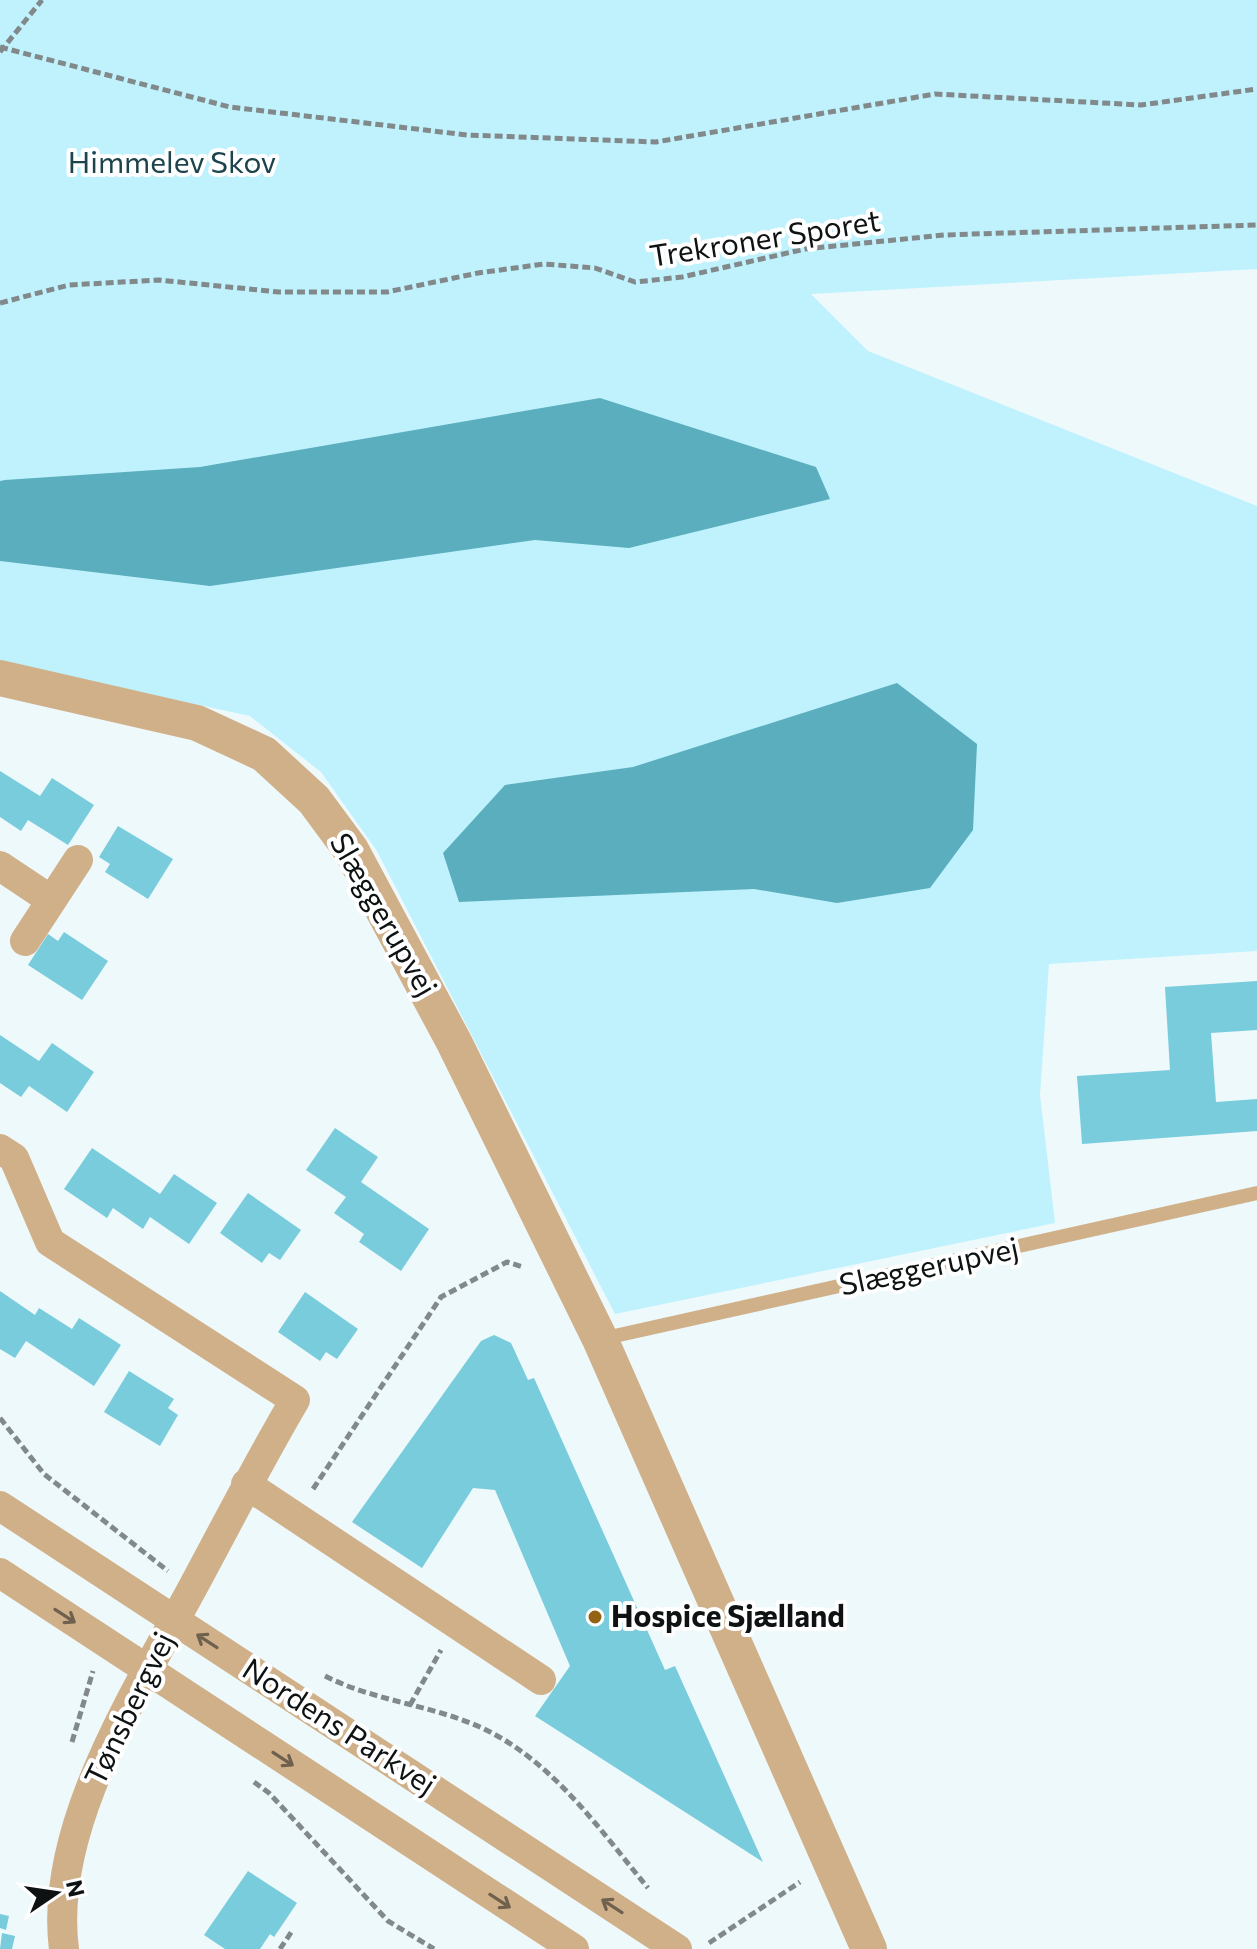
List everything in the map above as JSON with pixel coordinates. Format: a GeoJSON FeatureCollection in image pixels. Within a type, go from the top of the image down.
{"type":"FeatureCollection","features":[{"type":"Feature","properties":{"kind":"street","name":"Slæggerupvej"},"geometry":{"type":"LineString","coordinates":[[0,678],[197,723],[264,754],[314,800],[351,850],[454,1042],[600,1339],[869,1949]]}},
{"type":"Feature","properties":{"kind":"street"},"geometry":{"type":"LineString","coordinates":[[25,941],[78,860]]}},
{"type":"Feature","properties":{"kind":"street"},"geometry":{"type":"LineString","coordinates":[[0,866],[51,900]]}},
{"type":"Feature","properties":{"kind":"street","name":"Tønsbergvej"},"geometry":{"type":"LineString","coordinates":[[0,1149],[14,1158],[50,1242],[295,1400],[173,1619],[84,1803],[65,1866],[64,1949]]}},
{"type":"Feature","properties":{"kind":"street"},"geometry":{"type":"LineString","coordinates":[[246,1484],[541,1680]]}},
{"type":"Feature","properties":{"kind":"street","name":"Nordens Parkvej"},"geometry":{"type":"LineString","coordinates":[[0,1506],[173,1619],[689,1940]]}},
{"type":"Feature","properties":{"kind":"street","name":"Nordens Parkvej"},"geometry":{"type":"LineString","coordinates":[[0,1573],[574,1949]]}},
{"type":"Feature","properties":{"kind":"lane","name":"Slæggerupvej"},"geometry":{"type":"LineString","coordinates":[[600,1339],[1257,1193]]}},
{"type":"Feature","properties":{"kind":"path"},"geometry":{"type":"LineString","coordinates":[[42,0],[1,49],[230,107],[467,135],[656,142],[935,94],[1141,105],[1257,89]]}},
{"type":"Feature","properties":{"kind":"path","name":"Trekroner Sporet"},"geometry":{"type":"LineString","coordinates":[[0,303],[69,285],[159,280],[279,292],[387,292],[478,273],[544,264],[595,268],[635,282],[682,277],[805,249],[944,235],[1257,225]]}},
{"type":"Feature","properties":{"kind":"path"},"geometry":{"type":"LineString","coordinates":[[294,1516],[441,1297],[507,1262],[538,1271]]}},
{"type":"Feature","properties":{"kind":"path"},"geometry":{"type":"LineString","coordinates":[[0,1418],[44,1474],[191,1590]]}},
{"type":"Feature","properties":{"kind":"path"},"geometry":{"type":"LineString","coordinates":[[410,1705],[456,1624]]}},
{"type":"Feature","properties":{"kind":"path"},"geometry":{"type":"LineString","coordinates":[[82,1662],[135,1697]]}},
{"type":"Feature","properties":{"kind":"path"},"geometry":{"type":"LineString","coordinates":[[318,1672],[482,1728],[531,1757],[584,1810],[659,1897]]}},
{"type":"Feature","properties":{"kind":"path"},"geometry":{"type":"LineString","coordinates":[[243,1775],[269,1793],[388,1921],[434,1949]]}},
{"type":"Feature","properties":{"kind":"path"},"geometry":{"type":"LineString","coordinates":[[689,1940],[710,1940],[831,1862]]}},
{"type":"Feature","properties":{"kind":"path"},"geometry":{"type":"LineString","coordinates":[[280,1949],[292,1931]]}},
{"type":"Feature","properties":{"kind":"green space","name":"Himmelev Skov"},"geometry":{"type":"Polygon","coordinates":[[[0,0],[1257,0],[1257,269],[811,294],[868,351],[1257,506],[1257,951],[1049,964],[1040,1095],[1055,1223],[615,1314],[377,851],[321,772],[250,716],[0,662],[0,0]]]}},
{"type":"Feature","properties":{"kind":"shaded area"},"geometry":{"type":"Polygon","coordinates":[[[600,398],[816,467],[830,499],[629,548],[535,540],[210,586],[0,561],[0,481],[200,467],[600,398]]]}},
{"type":"Feature","properties":{"kind":"shaded area"},"geometry":{"type":"Polygon","coordinates":[[[897,683],[977,744],[973,830],[930,888],[837,903],[754,889],[459,902],[443,853],[505,785],[633,767],[897,683]]]}},
{"type":"Feature","properties":{"kind":"building"},"geometry":{"type":"Polygon","coordinates":[[[0,771],[40,796],[52,778],[94,805],[68,845],[28,820],[21,831],[0,817],[0,771]]]}},
{"type":"Feature","properties":{"kind":"building"},"geometry":{"type":"Polygon","coordinates":[[[118,826],[173,859],[148,899],[105,872],[110,864],[99,857],[118,826]]]}},
{"type":"Feature","properties":{"kind":"building"},"geometry":{"type":"Polygon","coordinates":[[[64,932],[108,961],[82,1000],[28,965],[48,934],[58,941],[64,932]]]}},
{"type":"Feature","properties":{"kind":"building"},"geometry":{"type":"Polygon","coordinates":[[[1257,981],[1257,1030],[1211,1033],[1216,1102],[1257,1099],[1257,1131],[1082,1144],[1077,1076],[1170,1070],[1165,987],[1257,981]]]}},
{"type":"Feature","properties":{"kind":"building"},"geometry":{"type":"Polygon","coordinates":[[[0,1035],[39,1061],[52,1043],[94,1072],[67,1112],[29,1086],[21,1097],[0,1083],[0,1035]]]}},
{"type":"Feature","properties":{"kind":"building"},"geometry":{"type":"Polygon","coordinates":[[[335,1128],[378,1157],[361,1182],[429,1229],[401,1271],[359,1242],[364,1234],[334,1213],[346,1197],[306,1170],[335,1128]]]}},
{"type":"Feature","properties":{"kind":"building"},"geometry":{"type":"Polygon","coordinates":[[[92,1148],[160,1194],[174,1174],[217,1203],[189,1244],[150,1217],[143,1229],[113,1208],[107,1218],[64,1189],[92,1148]]]}},
{"type":"Feature","properties":{"kind":"building"},"geometry":{"type":"Polygon","coordinates":[[[248,1193],[301,1230],[280,1260],[269,1253],[262,1263],[220,1233],[248,1193]]]}},
{"type":"Feature","properties":{"kind":"building"},"geometry":{"type":"Polygon","coordinates":[[[0,1291],[35,1315],[39,1308],[72,1329],[79,1318],[121,1345],[94,1386],[26,1341],[15,1358],[0,1349],[0,1291]]]}},
{"type":"Feature","properties":{"kind":"building"},"geometry":{"type":"Polygon","coordinates":[[[305,1292],[358,1329],[337,1359],[326,1352],[320,1361],[278,1332],[305,1292]]]}},
{"type":"Feature","properties":{"kind":"building","name":"Hospice Sjælland"},"geometry":{"type":"Polygon","coordinates":[[[494,1335],[511,1343],[528,1380],[534,1378],[665,1670],[675,1666],[763,1862],[535,1716],[570,1666],[495,1490],[473,1488],[422,1568],[352,1522],[481,1341],[494,1335]]]}},
{"type":"Feature","properties":{"kind":"building"},"geometry":{"type":"Polygon","coordinates":[[[129,1371],[174,1399],[168,1408],[178,1415],[160,1446],[104,1412],[129,1371]]]}},
{"type":"Feature","properties":{"kind":"building"},"geometry":{"type":"Polygon","coordinates":[[[248,1871],[297,1903],[274,1937],[270,1934],[260,1949],[225,1949],[204,1935],[248,1871]]]}},
{"type":"Feature","properties":{"kind":"building"},"geometry":{"type":"Polygon","coordinates":[[[0,1914],[9,1916],[6,1930],[0,1928],[0,1914]]]}},
{"type":"Feature","properties":{"kind":"building"},"geometry":{"type":"Polygon","coordinates":[[[2,1933],[15,1936],[12,1949],[0,1949],[2,1933]]]}},
{"type":"Feature","properties":{"kind":"place","name":"Hospice Sjælland"},"geometry":{"type":"Point","coordinates":[595,1617]}}]}
